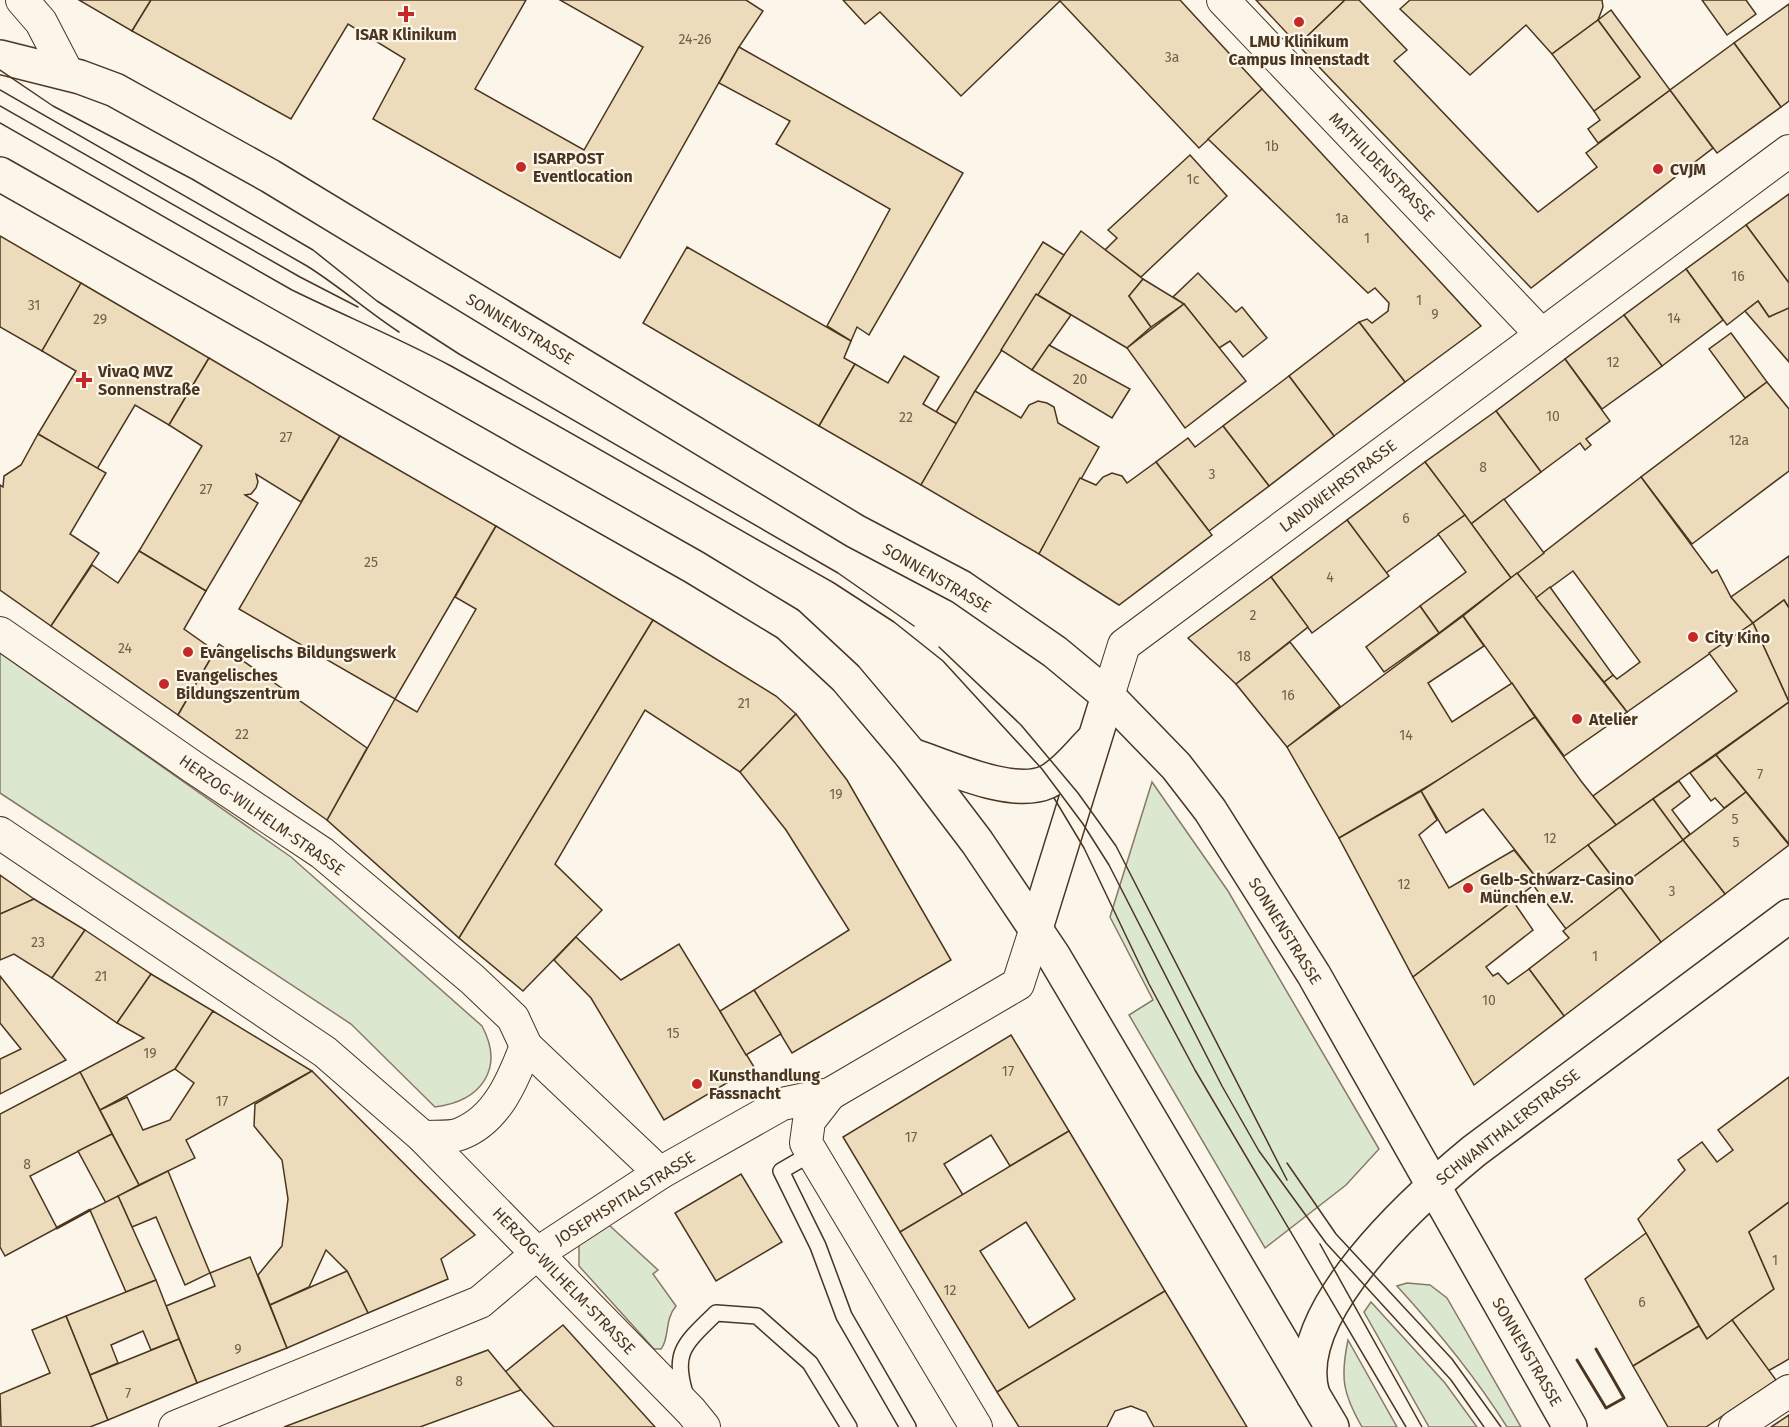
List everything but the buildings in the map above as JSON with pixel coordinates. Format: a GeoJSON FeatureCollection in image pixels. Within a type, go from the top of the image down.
{"type":"FeatureCollection","features":[{"type":"Feature","properties":{"kind":"main road","name":"SONNENSTRASSE"},"geometry":{"type":"LineString","coordinates":[[0,57],[68,74],[115,90],[270,176],[855,531],[961,587],[1055,652],[1108,696],[1176,766],[1210,810],[1314,975],[1570,1427]]}},
{"type":"Feature","properties":{"kind":"main road"},"geometry":{"type":"LineString","coordinates":[[0,174],[694,567],[788,624],[846,678],[911,755],[977,842],[1036,928],[1237,1263],[1314,1400],[1332,1427]]}},
{"type":"Feature","properties":{"kind":"main road","name":"LANDWEHRSTRASSE"},"geometry":{"type":"LineString","coordinates":[[1036,928],[1108,696]]}},
{"type":"Feature","properties":{"kind":"main road"},"geometry":{"type":"LineString","coordinates":[[911,755],[998,783],[1025,786],[1044,783],[1057,776],[1096,737]]}},
{"type":"Feature","properties":{"kind":"main road","name":"SCHWANTHALERSTRASSE"},"geometry":{"type":"LineString","coordinates":[[1314,1400],[1310,1381],[1312,1355],[1315,1340],[1332,1303],[1366,1257],[1432,1186],[1474,1151],[1789,916]]}},
{"type":"Feature","properties":{"kind":"street"},"geometry":{"type":"LineString","coordinates":[[22,0],[45,29],[68,74]]}},
{"type":"Feature","properties":{"kind":"street","name":"MATHILDENSTRASSE"},"geometry":{"type":"LineString","coordinates":[[1223,0],[1541,334]]}},
{"type":"Feature","properties":{"kind":"street","name":"LANDWEHRSTRASSE"},"geometry":{"type":"LineString","coordinates":[[1108,696],[1124,645],[1789,151]]}},
{"type":"Feature","properties":{"kind":"street","name":"HERZOG-WILHELM-STRASSE"},"geometry":{"type":"LineString","coordinates":[[0,633],[228,791],[322,853],[472,979],[513,1018],[526,1046],[660,1173]]}},
{"type":"Feature","properties":{"kind":"street","name":"HERZOG-WILHELM-STRASSE"},"geometry":{"type":"LineString","coordinates":[[0,833],[325,1052],[423,1137],[698,1419]]}},
{"type":"Feature","properties":{"kind":"street","name":"JOSEPHSPITALSTRASSE"},"geometry":{"type":"LineString","coordinates":[[175,1427],[480,1302],[538,1253],[660,1173],[782,1104],[830,1094],[1018,984],[1036,928]]}},
{"type":"Feature","properties":{"kind":"street"},"geometry":{"type":"LineString","coordinates":[[423,1137],[460,1134],[493,1112],[513,1081],[526,1046]]}},
{"type":"Feature","properties":{"kind":"street"},"geometry":{"type":"LineString","coordinates":[[830,1094],[819,1105],[807,1127],[806,1143],[976,1427]]}},
{"type":"Feature","properties":{"kind":"street"},"geometry":{"type":"LineString","coordinates":[[1735,1427],[1789,1390]]}},
{"type":"Feature","properties":{"kind":"lane"},"geometry":{"type":"LineString","coordinates":[[812,1153],[781,1171],[818,1246],[844,1316],[908,1427]]}},
{"type":"Feature","properties":{"kind":"lane"},"geometry":{"type":"LineString","coordinates":[[698,1419],[680,1376],[684,1344],[716,1313],[757,1317],[810,1363],[849,1427]]}},
{"type":"Feature","properties":{"kind":"green space"},"geometry":{"type":"Polygon","coordinates":[[[0,653],[291,857],[482,1026],[491,1056],[489,1069],[476,1090],[451,1104],[435,1107],[351,1024],[0,793],[0,653]]]}},
{"type":"Feature","properties":{"kind":"green space"},"geometry":{"type":"Polygon","coordinates":[[[1152,782],[1228,891],[1379,1149],[1346,1185],[1265,1248],[1129,1015],[1153,1000],[1110,917],[1152,782]]]}},
{"type":"Feature","properties":{"kind":"green space"},"geometry":{"type":"Polygon","coordinates":[[[609,1225],[658,1270],[653,1274],[676,1306],[672,1311],[661,1349],[654,1349],[579,1266],[579,1245],[609,1225]]]}},
{"type":"Feature","properties":{"kind":"green space"},"geometry":{"type":"Polygon","coordinates":[[[1407,1283],[1430,1285],[1447,1298],[1521,1427],[1507,1427],[1455,1354],[1397,1286],[1407,1283]]]}},
{"type":"Feature","properties":{"kind":"green space"},"geometry":{"type":"Polygon","coordinates":[[[1371,1302],[1445,1383],[1477,1427],[1429,1427],[1364,1312],[1371,1302]]]}},
{"type":"Feature","properties":{"kind":"green space"},"geometry":{"type":"Polygon","coordinates":[[[1348,1340],[1397,1427],[1362,1427],[1351,1405],[1345,1385],[1344,1365],[1348,1340]]]}},
{"type":"Feature","properties":{"kind":"tram line"},"geometry":{"type":"LineString","coordinates":[[0,70],[53,106],[192,179],[313,250],[377,301],[459,354],[838,573],[914,626]]}},
{"type":"Feature","properties":{"kind":"tram line"},"geometry":{"type":"LineString","coordinates":[[0,90],[307,266],[399,332]]}},
{"type":"Feature","properties":{"kind":"tram line"},"geometry":{"type":"LineString","coordinates":[[0,106],[300,277],[358,307]]}},
{"type":"Feature","properties":{"kind":"tram line"},"geometry":{"type":"LineString","coordinates":[[0,123],[292,290],[451,366],[834,583],[894,622],[943,661],[1042,769],[1083,824],[1109,865],[1222,1086],[1259,1151],[1326,1243],[1451,1380],[1484,1427]]}},
{"type":"Feature","properties":{"kind":"tram line"},"geometry":{"type":"LineString","coordinates":[[939,647],[1021,725],[1078,793],[1116,846],[1287,1180]]}},
{"type":"Feature","properties":{"kind":"tram line"},"geometry":{"type":"LineString","coordinates":[[1054,798],[1084,848],[1149,984],[1195,1070],[1406,1427]]}},
{"type":"Feature","properties":{"kind":"tram line"},"geometry":{"type":"LineString","coordinates":[[1287,1163],[1336,1234],[1452,1359],[1501,1427]]}},
{"type":"Feature","properties":{"kind":"tram line"},"geometry":{"type":"LineString","coordinates":[[1320,1244],[1422,1427]]}},
{"type":"Feature","properties":{"kind":"wall"},"geometry":{"type":"LineString","coordinates":[[57,1228],[90,1210]]}},
{"type":"Feature","properties":{"kind":"wall"},"geometry":{"type":"LineString","coordinates":[[1577,1360],[1606,1408],[1624,1398],[1596,1349]]}},
{"type":"Feature","properties":{"kind":"place","name":"ISAR Klinikum"},"geometry":{"type":"Point","coordinates":[406,14]}},
{"type":"Feature","properties":{"kind":"place","name":"LMU Klinikum Campus Innenstadt"},"geometry":{"type":"Point","coordinates":[1299,22]}},
{"type":"Feature","properties":{"kind":"place","name":"ISARPOST Eventlocation"},"geometry":{"type":"Point","coordinates":[521,167]}},
{"type":"Feature","properties":{"kind":"place","name":"CVJM"},"geometry":{"type":"Point","coordinates":[1658,169]}},
{"type":"Feature","properties":{"kind":"place","name":"VivaQ MVZ Sonnenstraße"},"geometry":{"type":"Point","coordinates":[84,380]}},
{"type":"Feature","properties":{"kind":"place","name":"City Kino"},"geometry":{"type":"Point","coordinates":[1693,637]}},
{"type":"Feature","properties":{"kind":"place","name":"Evangelischs Bildungswerk"},"geometry":{"type":"Point","coordinates":[188,652]}},
{"type":"Feature","properties":{"kind":"place","name":"Evangelisches Bildungszentrum"},"geometry":{"type":"Point","coordinates":[164,684]}},
{"type":"Feature","properties":{"kind":"place","name":"Atelier"},"geometry":{"type":"Point","coordinates":[1577,719]}},
{"type":"Feature","properties":{"kind":"place","name":"Gelb-Schwarz-Casino München e.V."},"geometry":{"type":"Point","coordinates":[1468,888]}},
{"type":"Feature","properties":{"kind":"place","name":"Kunsthandlung Fassnacht"},"geometry":{"type":"Point","coordinates":[697,1084]}}]}
